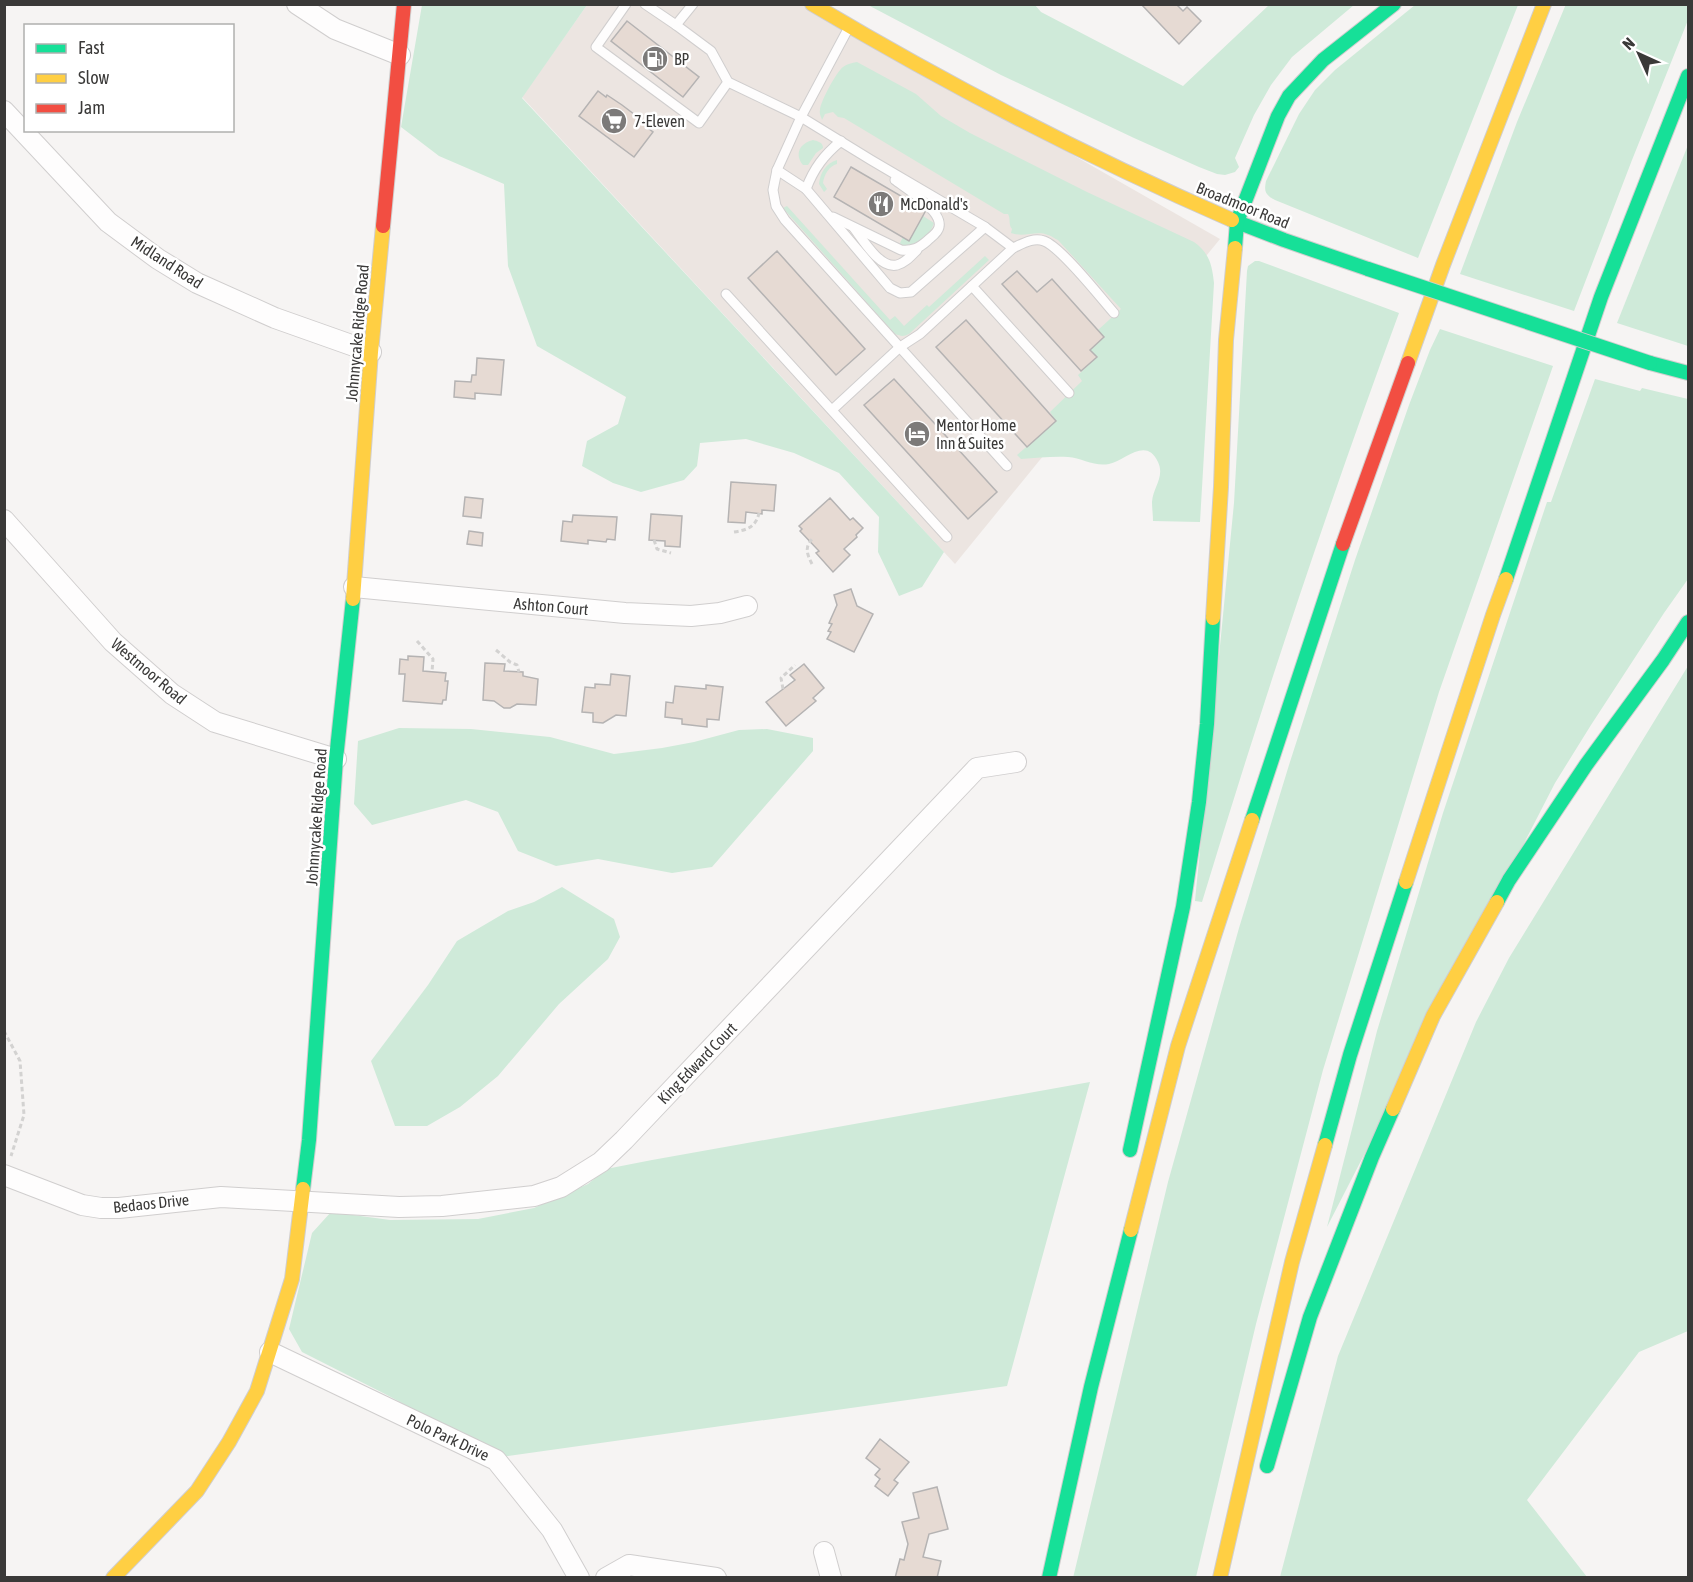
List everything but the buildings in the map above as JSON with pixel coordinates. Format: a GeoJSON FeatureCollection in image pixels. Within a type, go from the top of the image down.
{"type":"FeatureCollection","features":[{"type":"Feature","properties":{"kind":"main road","name":"Johnnycake Ridge Road"},"geometry":{"type":"LineString","coordinates":[[113,1578],[197,1491],[229,1442],[257,1391],[292,1279],[309,1140],[336,759],[354,587],[371,352],[404,4]]}},
{"type":"Feature","properties":{"kind":"main road","name":"Broadmoor Road"},"geometry":{"type":"LineString","coordinates":[[812,4],[849,27],[1006,113],[1121,170],[1237,222],[1368,269],[1650,363],[1689,373]]}},
{"type":"Feature","properties":{"kind":"main road"},"geometry":{"type":"LineString","coordinates":[[1127,1161],[1183,907],[1199,802],[1207,724],[1221,487],[1226,340],[1237,222],[1278,116],[1289,96],[1323,60],[1394,4]]}},
{"type":"Feature","properties":{"kind":"main road"},"geometry":{"type":"LineString","coordinates":[[1048,1578],[1091,1388],[1179,1046],[1345,537],[1443,265],[1544,4]]}},
{"type":"Feature","properties":{"kind":"main road"},"geometry":{"type":"LineString","coordinates":[[1220,1578],[1292,1262],[1350,1055],[1493,615],[1601,297],[1689,76]]}},
{"type":"Feature","properties":{"kind":"main road"},"geometry":{"type":"LineString","coordinates":[[1264,1475],[1310,1317],[1372,1157],[1433,1016],[1509,880],[1586,765],[1689,622]]}},
{"type":"Feature","properties":{"kind":"main road"},"geometry":{"type":"LineString","coordinates":[[1048,1578],[1094,1323]]}},
{"type":"Feature","properties":{"kind":"street"},"geometry":{"type":"LineString","coordinates":[[297,4],[335,29],[400,55]]}},
{"type":"Feature","properties":{"kind":"street","name":"Midland Road"},"geometry":{"type":"LineString","coordinates":[[4,111],[108,222],[158,259],[197,283],[275,318],[371,352]]}},
{"type":"Feature","properties":{"kind":"street","name":"Westmoor Road"},"geometry":{"type":"LineString","coordinates":[[4,520],[113,642],[172,694],[215,722],[336,759]]}},
{"type":"Feature","properties":{"kind":"street","name":"Ashton Court"},"geometry":{"type":"LineString","coordinates":[[354,587],[614,612],[691,616],[720,613],[747,606]]}},
{"type":"Feature","properties":{"kind":"street","name":"King Edward Court"},"geometry":{"type":"LineString","coordinates":[[303,1200],[399,1207],[442,1206],[534,1197],[561,1188],[580,1177],[601,1162],[624,1140],[977,768],[1016,762]]}},
{"type":"Feature","properties":{"kind":"street","name":"Bedaos Drive"},"geometry":{"type":"LineString","coordinates":[[4,1174],[82,1205],[101,1208],[221,1197],[303,1200]]}},
{"type":"Feature","properties":{"kind":"street","name":"Polo Park Drive"},"geometry":{"type":"LineString","coordinates":[[270,1352],[496,1460],[552,1530],[579,1578]]}},
{"type":"Feature","properties":{"kind":"street"},"geometry":{"type":"LineString","coordinates":[[824,1552],[831,1578]]}},
{"type":"Feature","properties":{"kind":"street"},"geometry":{"type":"LineString","coordinates":[[606,1578],[629,1565],[716,1578]]}},
{"type":"Feature","properties":{"kind":"lane"},"geometry":{"type":"LineString","coordinates":[[626,4],[596,47],[699,123],[728,82]]}},
{"type":"Feature","properties":{"kind":"lane"},"geometry":{"type":"LineString","coordinates":[[645,4],[711,51],[728,82],[801,117],[985,226],[1013,248]]}},
{"type":"Feature","properties":{"kind":"lane"},"geometry":{"type":"LineString","coordinates":[[676,25],[692,5]]}},
{"type":"Feature","properties":{"kind":"lane"},"geometry":{"type":"LineString","coordinates":[[849,27],[801,117],[777,170],[773,190],[776,206],[785,220],[1006,466]]}},
{"type":"Feature","properties":{"kind":"lane"},"geometry":{"type":"LineString","coordinates":[[806,189],[818,164],[841,141]]}},
{"type":"Feature","properties":{"kind":"lane"},"geometry":{"type":"LineString","coordinates":[[852,226],[888,266],[904,262],[937,232],[939,223],[937,214],[871,160]]}},
{"type":"Feature","properties":{"kind":"lane"},"geometry":{"type":"LineString","coordinates":[[777,170],[806,189],[890,288],[900,293],[911,292],[985,226]]}},
{"type":"Feature","properties":{"kind":"lane"},"geometry":{"type":"LineString","coordinates":[[828,215],[901,250],[918,249]]}},
{"type":"Feature","properties":{"kind":"lane"},"geometry":{"type":"LineString","coordinates":[[832,410],[900,347],[920,334],[1013,248],[1028,241],[1042,240],[1056,248],[1114,313]]}},
{"type":"Feature","properties":{"kind":"lane"},"geometry":{"type":"LineString","coordinates":[[972,286],[1069,393]]}},
{"type":"Feature","properties":{"kind":"lane"},"geometry":{"type":"LineString","coordinates":[[726,294],[947,537]]}},
{"type":"Feature","properties":{"kind":"path"},"geometry":{"type":"LineString","coordinates":[[734,532],[750,528],[759,513]]}},
{"type":"Feature","properties":{"kind":"path"},"geometry":{"type":"LineString","coordinates":[[812,564],[806,549],[807,544],[813,538]]}},
{"type":"Feature","properties":{"kind":"path"},"geometry":{"type":"LineString","coordinates":[[654,540],[657,549],[671,553]]}},
{"type":"Feature","properties":{"kind":"path"},"geometry":{"type":"LineString","coordinates":[[417,641],[433,659],[432,672]]}},
{"type":"Feature","properties":{"kind":"path"},"geometry":{"type":"LineString","coordinates":[[496,650],[517,665],[519,672]]}},
{"type":"Feature","properties":{"kind":"path"},"geometry":{"type":"LineString","coordinates":[[783,689],[781,678],[795,665]]}},
{"type":"Feature","properties":{"kind":"path"},"geometry":{"type":"LineString","coordinates":[[4,1031],[20,1061],[24,1115],[11,1156]]}},
{"type":"Feature","properties":{"kind":"shaded area"},"geometry":{"type":"Polygon","coordinates":[[[587,5],[810,5],[1220,239],[955,564],[522,97],[587,5]]]}},
{"type":"Feature","properties":{"kind":"green space"},"geometry":{"type":"Polygon","coordinates":[[[1566,4],[1688,5],[1688,20],[1574,311],[1460,274],[1517,122],[1566,4]]]}},
{"type":"Feature","properties":{"kind":"green space"},"geometry":{"type":"Polygon","coordinates":[[[422,5],[587,5],[522,98],[944,552],[922,587],[899,596],[878,552],[879,517],[839,473],[794,453],[746,439],[700,443],[697,466],[684,480],[641,492],[613,483],[582,466],[587,441],[618,424],[626,397],[537,346],[508,266],[504,184],[439,156],[401,127],[422,5]]]}},
{"type":"Feature","properties":{"kind":"green space"},"geometry":{"type":"Polygon","coordinates":[[[868,5],[1035,5],[1041,12],[1183,86],[1269,5],[1354,5],[1292,57],[1271,85],[1254,115],[1235,158],[1239,167],[1235,172],[1225,175],[1199,167],[1134,138],[1001,75],[868,5]]]}},
{"type":"Feature","properties":{"kind":"green space"},"geometry":{"type":"Polygon","coordinates":[[[1415,5],[1518,5],[1418,258],[1275,200],[1267,194],[1265,187],[1299,114],[1315,90],[1335,70],[1415,5]]]}},
{"type":"Feature","properties":{"kind":"green space"},"geometry":{"type":"Polygon","coordinates":[[[857,62],[916,94],[941,116],[970,133],[1087,192],[1194,242],[1203,250],[1211,265],[1214,283],[1200,522],[1153,521],[1152,502],[1160,467],[1153,454],[1148,451],[1141,450],[1104,465],[1068,457],[1021,459],[1017,455],[1056,421],[1050,412],[1082,381],[1078,375],[1096,358],[1090,350],[1104,337],[1098,330],[1121,309],[1058,240],[1039,233],[1021,235],[1011,233],[1008,214],[1004,214],[833,112],[825,114],[822,120],[821,106],[833,80],[843,67],[857,62]]]}},
{"type":"Feature","properties":{"kind":"green space"},"geometry":{"type":"Polygon","coordinates":[[[808,141],[821,143],[823,148],[816,153],[808,165],[803,165],[799,157],[800,150],[808,141]]]}},
{"type":"Feature","properties":{"kind":"green space"},"geometry":{"type":"Polygon","coordinates":[[[1688,145],[1688,346],[1617,323],[1688,145]]]}},
{"type":"Feature","properties":{"kind":"green space"},"geometry":{"type":"Polygon","coordinates":[[[837,160],[837,164],[829,169],[824,177],[823,183],[827,189],[824,192],[819,184],[821,176],[827,166],[837,160]]]}},
{"type":"Feature","properties":{"kind":"green space"},"geometry":{"type":"Polygon","coordinates":[[[787,206],[890,320],[895,316],[904,326],[927,305],[929,307],[985,256],[989,260],[909,334],[904,336],[895,334],[783,208],[787,206]]]}},
{"type":"Feature","properties":{"kind":"green space"},"geometry":{"type":"Polygon","coordinates":[[[923,216],[934,223],[929,232],[917,242],[901,245],[903,237],[909,240],[923,216]]]}},
{"type":"Feature","properties":{"kind":"green space"},"geometry":{"type":"Polygon","coordinates":[[[1255,261],[1399,313],[1296,606],[1202,902],[1195,901],[1234,503],[1247,271],[1248,266],[1255,261]]]}},
{"type":"Feature","properties":{"kind":"green space"},"geometry":{"type":"Polygon","coordinates":[[[1440,329],[1553,366],[1439,692],[1323,1070],[1256,1324],[1196,1577],[1073,1578],[1168,1182],[1239,928],[1355,560],[1409,405],[1440,329]]]}},
{"type":"Feature","properties":{"kind":"green space"},"geometry":{"type":"Polygon","coordinates":[[[1595,379],[1640,391],[1642,388],[1688,399],[1688,579],[1555,783],[1327,1227],[1377,1031],[1443,813],[1547,502],[1551,502],[1595,379]]]}},
{"type":"Feature","properties":{"kind":"green space"},"geometry":{"type":"Polygon","coordinates":[[[1688,666],[1688,1331],[1639,1352],[1527,1500],[1587,1577],[1280,1577],[1338,1356],[1476,1022],[1509,958],[1688,666]]]}},
{"type":"Feature","properties":{"kind":"green space"},"geometry":{"type":"Polygon","coordinates":[[[399,728],[471,729],[550,737],[614,754],[694,742],[739,730],[767,729],[813,738],[813,751],[712,867],[672,873],[598,859],[556,866],[518,851],[498,812],[466,800],[372,825],[354,804],[358,741],[399,728]]]}},
{"type":"Feature","properties":{"kind":"green space"},"geometry":{"type":"Polygon","coordinates":[[[562,887],[614,919],[620,937],[608,959],[559,1004],[498,1076],[460,1107],[427,1126],[395,1126],[371,1061],[428,985],[457,941],[508,911],[534,902],[562,887]]]}},
{"type":"Feature","properties":{"kind":"green space"},"geometry":{"type":"Polygon","coordinates":[[[1090,1082],[1007,1386],[501,1457],[302,1352],[289,1329],[312,1233],[331,1212],[390,1220],[478,1219],[534,1208],[588,1184],[606,1169],[1090,1082]]]}},
{"type":"Feature","properties":{"kind":"traffic: fast"},"geometry":{"type":"LineString","coordinates":[[1235,248],[1237,222],[1278,116],[1289,96],[1323,60],[1394,4]]}},
{"type":"Feature","properties":{"kind":"traffic: fast"},"geometry":{"type":"LineString","coordinates":[[1506,579],[1601,297],[1688,76]]}},
{"type":"Feature","properties":{"kind":"traffic: fast"},"geometry":{"type":"LineString","coordinates":[[1232,220],[1368,269]]}},
{"type":"Feature","properties":{"kind":"traffic: fast"},"geometry":{"type":"LineString","coordinates":[[1368,269],[1650,363]]}},
{"type":"Feature","properties":{"kind":"traffic: fast"},"geometry":{"type":"LineString","coordinates":[[1650,363],[1688,373]]}},
{"type":"Feature","properties":{"kind":"traffic: fast"},"geometry":{"type":"LineString","coordinates":[[1252,820],[1343,544]]}},
{"type":"Feature","properties":{"kind":"traffic: fast"},"geometry":{"type":"LineString","coordinates":[[303,1189],[309,1140],[336,759],[353,599]]}},
{"type":"Feature","properties":{"kind":"traffic: fast"},"geometry":{"type":"LineString","coordinates":[[1130,1150],[1183,907],[1199,802],[1207,724],[1213,618]]}},
{"type":"Feature","properties":{"kind":"traffic: fast"},"geometry":{"type":"LineString","coordinates":[[1497,902],[1509,880],[1586,765],[1688,622]]}},
{"type":"Feature","properties":{"kind":"traffic: fast"},"geometry":{"type":"LineString","coordinates":[[1325,1145],[1350,1055],[1406,882]]}},
{"type":"Feature","properties":{"kind":"traffic: fast"},"geometry":{"type":"LineString","coordinates":[[1267,1466],[1310,1317],[1393,1109]]}},
{"type":"Feature","properties":{"kind":"traffic: fast"},"geometry":{"type":"LineString","coordinates":[[1049,1578],[1091,1387],[1131,1230]]}},
{"type":"Feature","properties":{"kind":"traffic: slow"},"geometry":{"type":"LineString","coordinates":[[812,4],[1019,119],[1124,171],[1232,220]]}},
{"type":"Feature","properties":{"kind":"traffic: slow"},"geometry":{"type":"LineString","coordinates":[[1408,363],[1443,265],[1544,4]]}},
{"type":"Feature","properties":{"kind":"traffic: slow"},"geometry":{"type":"LineString","coordinates":[[353,599],[371,352],[383,226]]}},
{"type":"Feature","properties":{"kind":"traffic: slow"},"geometry":{"type":"LineString","coordinates":[[1213,618],[1221,487],[1226,340],[1235,248]]}},
{"type":"Feature","properties":{"kind":"traffic: slow"},"geometry":{"type":"LineString","coordinates":[[1406,882],[1506,579]]}},
{"type":"Feature","properties":{"kind":"traffic: slow"},"geometry":{"type":"LineString","coordinates":[[1131,1230],[1178,1046],[1252,820]]}},
{"type":"Feature","properties":{"kind":"traffic: slow"},"geometry":{"type":"LineString","coordinates":[[1393,1109],[1433,1016],[1497,902]]}},
{"type":"Feature","properties":{"kind":"traffic: slow"},"geometry":{"type":"LineString","coordinates":[[1220,1578],[1292,1262],[1325,1145]]}},
{"type":"Feature","properties":{"kind":"traffic: slow"},"geometry":{"type":"LineString","coordinates":[[113,1578],[197,1491],[229,1442],[257,1391],[292,1279],[303,1189]]}},
{"type":"Feature","properties":{"kind":"traffic: jam"},"geometry":{"type":"LineString","coordinates":[[383,226],[404,4]]}},
{"type":"Feature","properties":{"kind":"traffic: jam"},"geometry":{"type":"LineString","coordinates":[[1343,544],[1408,363]]}},
{"type":"Feature","properties":{"kind":"place","name":"BP"},"geometry":{"type":"Point","coordinates":[655,59]}},
{"type":"Feature","properties":{"kind":"place","name":"7-Eleven"},"geometry":{"type":"Point","coordinates":[614,121]}},
{"type":"Feature","properties":{"kind":"place","name":"McDonald's"},"geometry":{"type":"Point","coordinates":[881,204]}},
{"type":"Feature","properties":{"kind":"place","name":"Mentor Home Inn & Suites"},"geometry":{"type":"Point","coordinates":[917,434]}}]}
